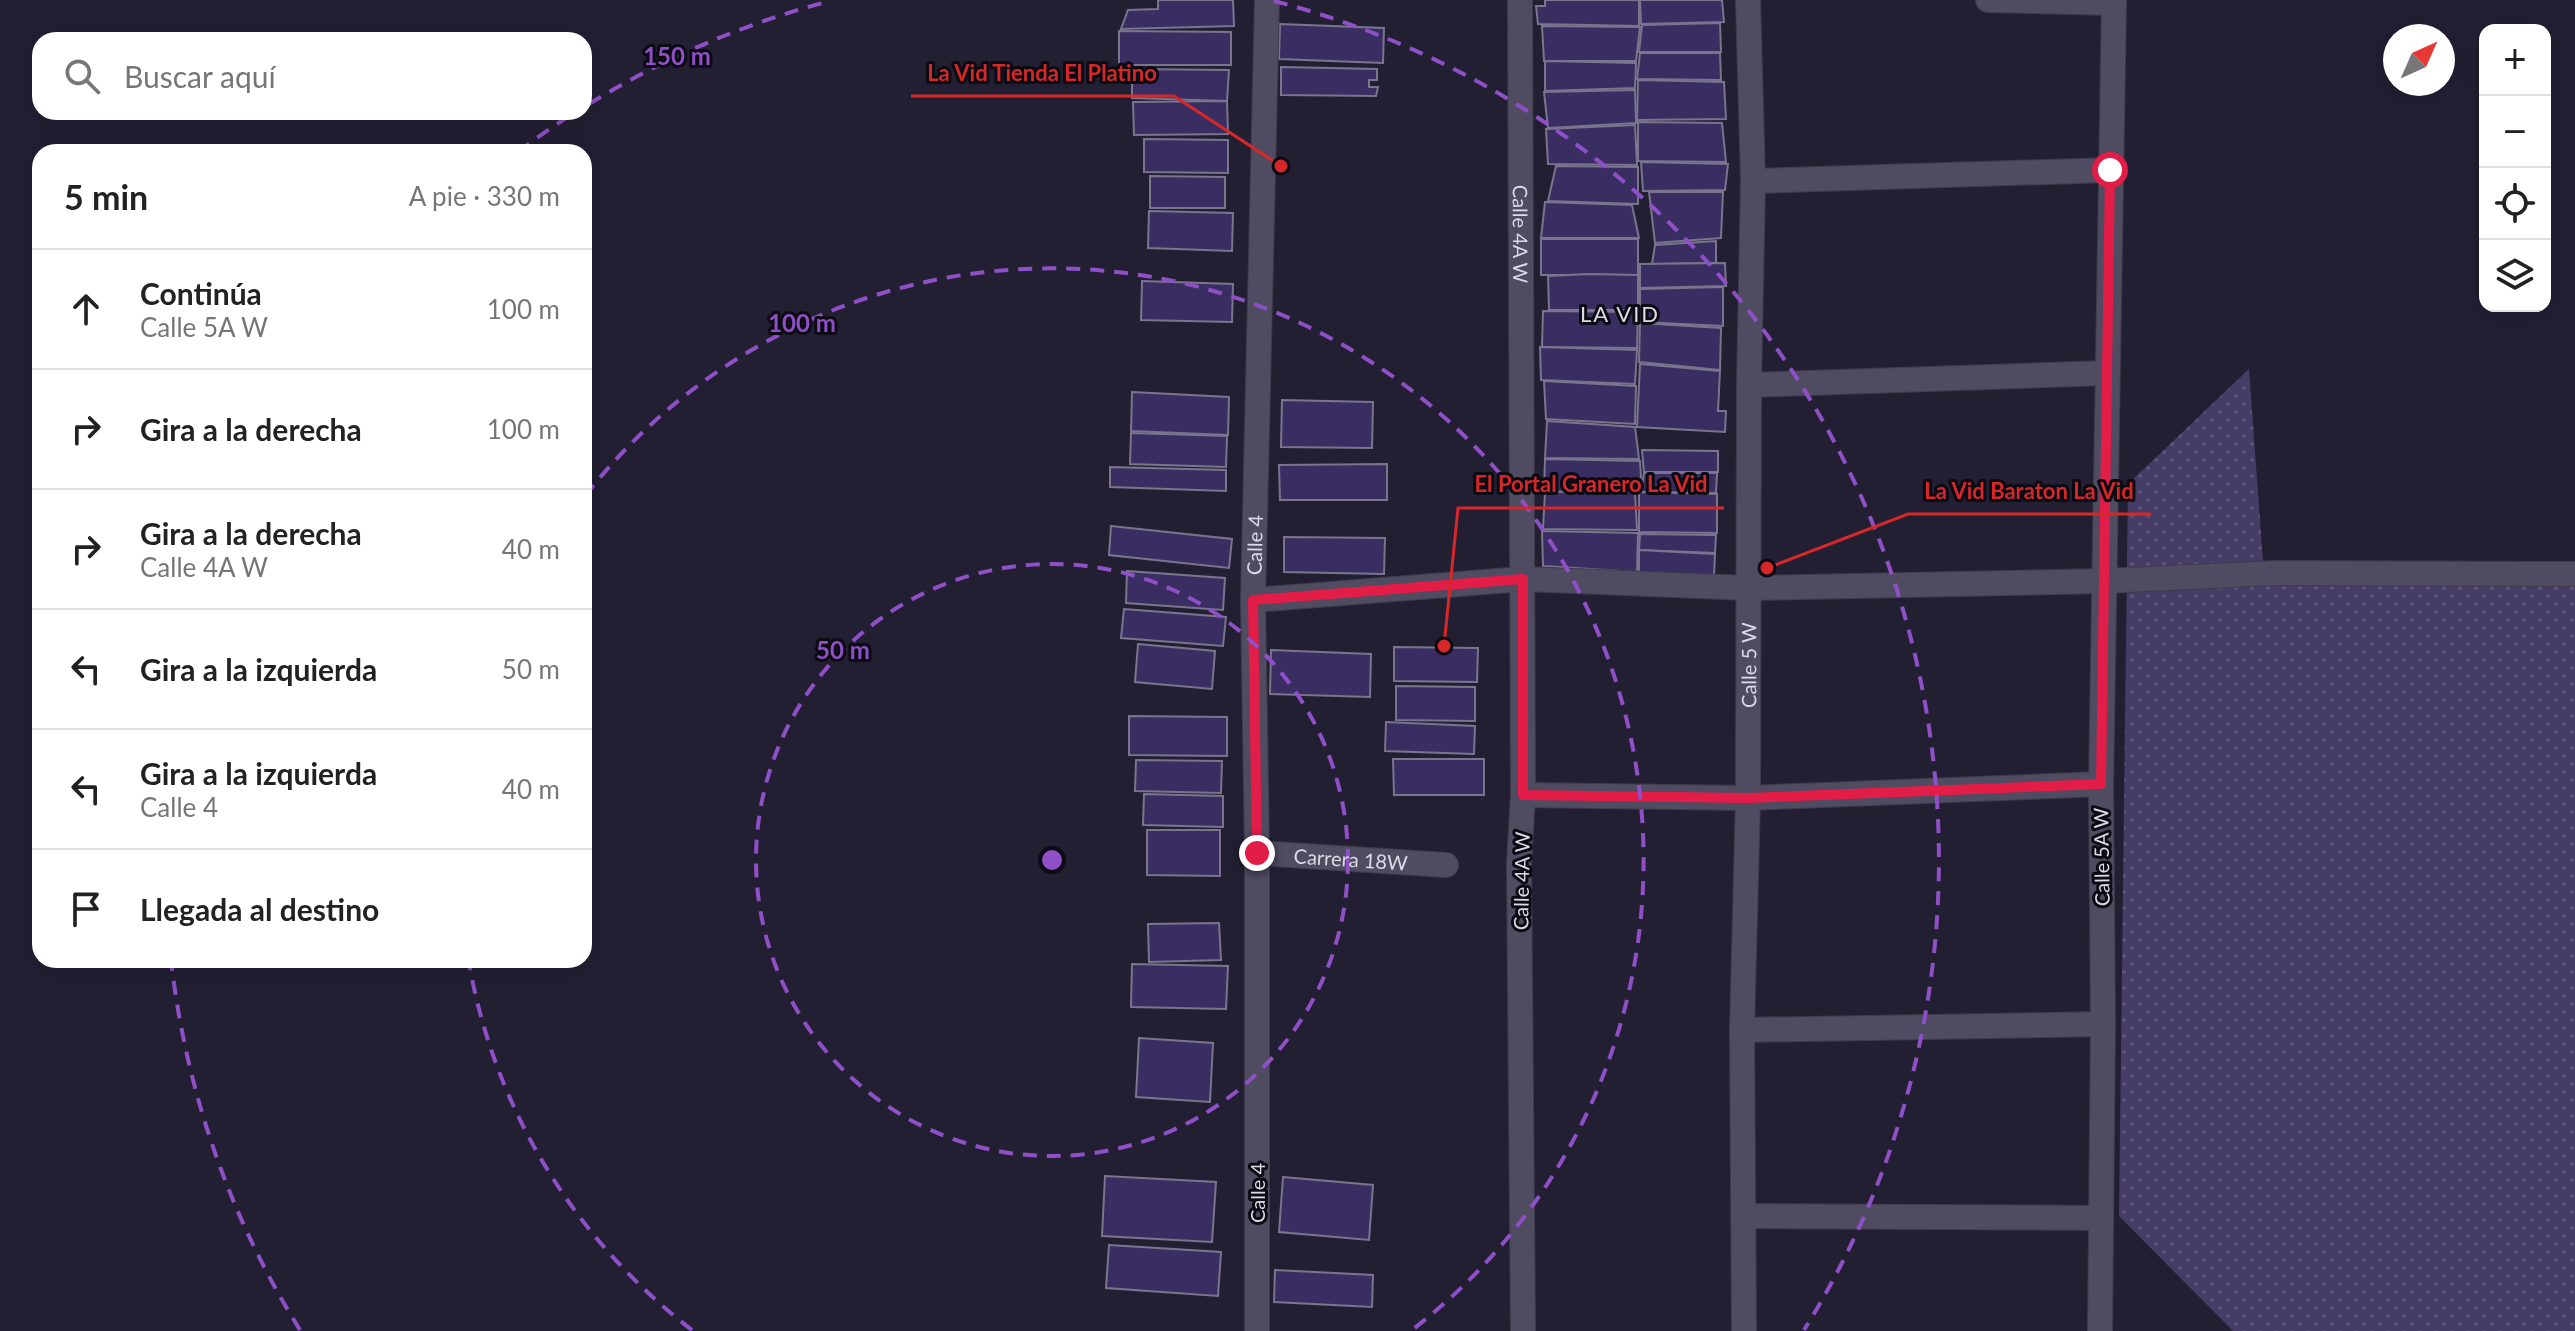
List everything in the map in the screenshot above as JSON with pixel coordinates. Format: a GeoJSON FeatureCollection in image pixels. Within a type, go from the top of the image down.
{"type":"FeatureCollection","features":[{"type":"Feature","properties":{"kind":"street","name":"Calle 4"},"geometry":{"type":"LineString","coordinates":[[1257,1331],[1257,853],[1253,600],[1267,0]]}},
{"type":"Feature","properties":{"kind":"street","name":"Calle 4A W"},"geometry":{"type":"LineString","coordinates":[[1520,0],[1523,795],[1519,864],[1523,1331]]}},
{"type":"Feature","properties":{"kind":"street","name":"Calle 5 W"},"geometry":{"type":"LineString","coordinates":[[1744,1331],[1742,1030],[1748,798],[1753,181],[1748,0]]}},
{"type":"Feature","properties":{"kind":"street"},"geometry":{"type":"LineString","coordinates":[[1988,0],[2114,1]]}},
{"type":"Feature","properties":{"kind":"street","name":"Calle 5A W"},"geometry":{"type":"LineString","coordinates":[[2100,1331],[2103,1024],[2101,784],[2114,1]]}},
{"type":"Feature","properties":{"kind":"street"},"geometry":{"type":"LineString","coordinates":[[1753,181],[2110,170]]}},
{"type":"Feature","properties":{"kind":"street"},"geometry":{"type":"LineString","coordinates":[[1749,385],[2106,373]]}},
{"type":"Feature","properties":{"kind":"street"},"geometry":{"type":"LineString","coordinates":[[1253,600],[1523,579],[1749,588],[2105,581],[2276,573],[2575,574]]}},
{"type":"Feature","properties":{"kind":"street"},"geometry":{"type":"LineString","coordinates":[[1523,795],[1748,798],[2101,784]]}},
{"type":"Feature","properties":{"kind":"street","name":"Carrera 18W"},"geometry":{"type":"LineString","coordinates":[[1257,853],[1446,865]]}},
{"type":"Feature","properties":{"kind":"street"},"geometry":{"type":"LineString","coordinates":[[1742,1030],[2103,1024]]}},
{"type":"Feature","properties":{"kind":"street"},"geometry":{"type":"LineString","coordinates":[[1744,1216],[2101,1218]]}},
{"type":"Feature","properties":{"kind":"shaded area"},"geometry":{"type":"Polygon","coordinates":[[[2249,369],[2263,562],[2575,576],[2575,1331],[2233,1331],[2119,1216],[2128,484],[2249,369]]]}},
{"type":"Feature","properties":{"kind":"building"},"geometry":{"type":"Polygon","coordinates":[[[1158,0],[1233,0],[1234,26],[1121,29],[1128,10],[1158,9],[1158,0]]]}},
{"type":"Feature","properties":{"kind":"building"},"geometry":{"type":"Polygon","coordinates":[[[1545,0],[1639,0],[1639,26],[1538,24],[1536,6],[1545,6],[1545,0]]]}},
{"type":"Feature","properties":{"kind":"building"},"geometry":{"type":"Polygon","coordinates":[[[1640,0],[1722,0],[1724,22],[1641,24],[1640,0]]]}},
{"type":"Feature","properties":{"kind":"building"},"geometry":{"type":"Polygon","coordinates":[[[1720,23],[1721,52],[1639,52],[1642,25],[1720,23]]]}},
{"type":"Feature","properties":{"kind":"building"},"geometry":{"type":"Polygon","coordinates":[[[1280,24],[1384,28],[1383,63],[1279,59],[1280,24]]]}},
{"type":"Feature","properties":{"kind":"building"},"geometry":{"type":"Polygon","coordinates":[[[1542,26],[1640,27],[1636,61],[1544,61],[1542,26]]]}},
{"type":"Feature","properties":{"kind":"building"},"geometry":{"type":"Polygon","coordinates":[[[1119,31],[1231,32],[1231,65],[1119,65],[1119,31]]]}},
{"type":"Feature","properties":{"kind":"building"},"geometry":{"type":"Polygon","coordinates":[[[1640,53],[1720,53],[1721,80],[1637,79],[1640,53]]]}},
{"type":"Feature","properties":{"kind":"building"},"geometry":{"type":"Polygon","coordinates":[[[1545,61],[1636,63],[1635,88],[1545,91],[1545,61]]]}},
{"type":"Feature","properties":{"kind":"building"},"geometry":{"type":"Polygon","coordinates":[[[1281,67],[1377,69],[1377,80],[1369,80],[1369,87],[1378,87],[1376,96],[1281,95],[1281,67]]]}},
{"type":"Feature","properties":{"kind":"building"},"geometry":{"type":"Polygon","coordinates":[[[1132,69],[1229,70],[1227,101],[1132,98],[1132,69]]]}},
{"type":"Feature","properties":{"kind":"building"},"geometry":{"type":"Polygon","coordinates":[[[1638,80],[1724,82],[1726,119],[1637,120],[1638,80]]]}},
{"type":"Feature","properties":{"kind":"building"},"geometry":{"type":"Polygon","coordinates":[[[1635,90],[1636,123],[1548,128],[1544,92],[1635,90]]]}},
{"type":"Feature","properties":{"kind":"building"},"geometry":{"type":"Polygon","coordinates":[[[1227,101],[1228,134],[1134,135],[1133,102],[1227,101]]]}},
{"type":"Feature","properties":{"kind":"building"},"geometry":{"type":"Polygon","coordinates":[[[1638,122],[1722,123],[1726,162],[1638,161],[1638,122]]]}},
{"type":"Feature","properties":{"kind":"building"},"geometry":{"type":"Polygon","coordinates":[[[1635,125],[1637,165],[1548,164],[1546,129],[1635,125]]]}},
{"type":"Feature","properties":{"kind":"building"},"geometry":{"type":"Polygon","coordinates":[[[1144,139],[1228,140],[1228,173],[1144,172],[1144,139]]]}},
{"type":"Feature","properties":{"kind":"building"},"geometry":{"type":"Polygon","coordinates":[[[1641,162],[1728,164],[1725,190],[1643,191],[1641,162]]]}},
{"type":"Feature","properties":{"kind":"building"},"geometry":{"type":"Polygon","coordinates":[[[1556,166],[1638,167],[1638,204],[1548,201],[1556,166]]]}},
{"type":"Feature","properties":{"kind":"building"},"geometry":{"type":"Polygon","coordinates":[[[1150,176],[1225,177],[1225,208],[1150,208],[1150,176]]]}},
{"type":"Feature","properties":{"kind":"building"},"geometry":{"type":"Polygon","coordinates":[[[1649,192],[1723,192],[1721,238],[1655,243],[1649,192]]]}},
{"type":"Feature","properties":{"kind":"building"},"geometry":{"type":"Polygon","coordinates":[[[1545,202],[1632,205],[1639,238],[1541,238],[1545,202]]]}},
{"type":"Feature","properties":{"kind":"building"},"geometry":{"type":"Polygon","coordinates":[[[1149,211],[1233,213],[1232,251],[1148,248],[1149,211]]]}},
{"type":"Feature","properties":{"kind":"building"},"geometry":{"type":"Polygon","coordinates":[[[1541,239],[1638,239],[1638,275],[1541,275],[1541,239]]]}},
{"type":"Feature","properties":{"kind":"building"},"geometry":{"type":"Polygon","coordinates":[[[1716,241],[1716,263],[1652,264],[1655,245],[1716,241]]]}},
{"type":"Feature","properties":{"kind":"building"},"geometry":{"type":"Polygon","coordinates":[[[1725,263],[1726,286],[1640,288],[1640,264],[1725,263]]]}},
{"type":"Feature","properties":{"kind":"building"},"geometry":{"type":"Polygon","coordinates":[[[1638,275],[1638,310],[1549,310],[1548,276],[1638,275]]]}},
{"type":"Feature","properties":{"kind":"building"},"geometry":{"type":"Polygon","coordinates":[[[1142,281],[1233,284],[1232,322],[1141,320],[1142,281]]]}},
{"type":"Feature","properties":{"kind":"building"},"geometry":{"type":"Polygon","coordinates":[[[1723,287],[1723,326],[1640,322],[1640,289],[1723,287]]]}},
{"type":"Feature","properties":{"kind":"building"},"geometry":{"type":"Polygon","coordinates":[[[1543,311],[1638,312],[1637,348],[1542,347],[1543,311]]]}},
{"type":"Feature","properties":{"kind":"building"},"geometry":{"type":"Polygon","coordinates":[[[1640,323],[1721,328],[1720,370],[1639,362],[1640,323]]]}},
{"type":"Feature","properties":{"kind":"building"},"geometry":{"type":"Polygon","coordinates":[[[1540,347],[1637,350],[1635,384],[1541,380],[1540,347]]]}},
{"type":"Feature","properties":{"kind":"building"},"geometry":{"type":"Polygon","coordinates":[[[1640,364],[1720,371],[1718,411],[1726,411],[1725,432],[1637,427],[1640,364]]]}},
{"type":"Feature","properties":{"kind":"building"},"geometry":{"type":"Polygon","coordinates":[[[1544,381],[1636,386],[1635,424],[1546,419],[1544,381]]]}},
{"type":"Feature","properties":{"kind":"building"},"geometry":{"type":"Polygon","coordinates":[[[1132,392],[1229,397],[1228,435],[1131,431],[1132,392]]]}},
{"type":"Feature","properties":{"kind":"building"},"geometry":{"type":"Polygon","coordinates":[[[1282,400],[1373,402],[1372,448],[1281,447],[1282,400]]]}},
{"type":"Feature","properties":{"kind":"building"},"geometry":{"type":"Polygon","coordinates":[[[1547,421],[1635,427],[1639,459],[1545,458],[1547,421]]]}},
{"type":"Feature","properties":{"kind":"building"},"geometry":{"type":"Polygon","coordinates":[[[1131,433],[1227,436],[1226,467],[1130,464],[1131,433]]]}},
{"type":"Feature","properties":{"kind":"building"},"geometry":{"type":"Polygon","coordinates":[[[1642,450],[1718,451],[1718,472],[1644,472],[1642,450]]]}},
{"type":"Feature","properties":{"kind":"building"},"geometry":{"type":"Polygon","coordinates":[[[1545,459],[1640,461],[1641,477],[1636,490],[1544,492],[1545,459]]]}},
{"type":"Feature","properties":{"kind":"building"},"geometry":{"type":"Polygon","coordinates":[[[1387,464],[1387,500],[1280,500],[1279,465],[1387,464]]]}},
{"type":"Feature","properties":{"kind":"building"},"geometry":{"type":"Polygon","coordinates":[[[1110,467],[1226,470],[1226,491],[1110,487],[1110,467]]]}},
{"type":"Feature","properties":{"kind":"building"},"geometry":{"type":"Polygon","coordinates":[[[1644,473],[1717,473],[1716,493],[1641,492],[1644,473]]]}},
{"type":"Feature","properties":{"kind":"building"},"geometry":{"type":"Polygon","coordinates":[[[1545,492],[1635,492],[1637,530],[1543,529],[1545,492]]]}},
{"type":"Feature","properties":{"kind":"building"},"geometry":{"type":"Polygon","coordinates":[[[1639,492],[1717,494],[1717,533],[1639,532],[1639,492]]]}},
{"type":"Feature","properties":{"kind":"building"},"geometry":{"type":"Polygon","coordinates":[[[1111,526],[1232,539],[1229,568],[1109,555],[1111,526]]]}},
{"type":"Feature","properties":{"kind":"building"},"geometry":{"type":"Polygon","coordinates":[[[1542,531],[1638,533],[1637,572],[1543,566],[1542,531]]]}},
{"type":"Feature","properties":{"kind":"building"},"geometry":{"type":"Polygon","coordinates":[[[1640,534],[1716,535],[1715,553],[1639,550],[1640,534]]]}},
{"type":"Feature","properties":{"kind":"building"},"geometry":{"type":"Polygon","coordinates":[[[1284,537],[1385,538],[1384,574],[1284,572],[1284,537]]]}},
{"type":"Feature","properties":{"kind":"building"},"geometry":{"type":"Polygon","coordinates":[[[1639,550],[1715,554],[1714,576],[1639,574],[1639,550]]]}},
{"type":"Feature","properties":{"kind":"building"},"geometry":{"type":"Polygon","coordinates":[[[1127,571],[1225,578],[1223,610],[1126,603],[1127,571]]]}},
{"type":"Feature","properties":{"kind":"building"},"geometry":{"type":"Polygon","coordinates":[[[1124,609],[1226,617],[1223,646],[1121,638],[1124,609]]]}},
{"type":"Feature","properties":{"kind":"building"},"geometry":{"type":"Polygon","coordinates":[[[1138,644],[1215,651],[1212,689],[1135,682],[1138,644]]]}},
{"type":"Feature","properties":{"kind":"building"},"geometry":{"type":"Polygon","coordinates":[[[1394,647],[1478,648],[1477,682],[1394,681],[1394,647]]]}},
{"type":"Feature","properties":{"kind":"building"},"geometry":{"type":"Polygon","coordinates":[[[1271,650],[1371,654],[1370,697],[1270,694],[1271,650]]]}},
{"type":"Feature","properties":{"kind":"building"},"geometry":{"type":"Polygon","coordinates":[[[1396,686],[1475,687],[1475,721],[1396,720],[1396,686]]]}},
{"type":"Feature","properties":{"kind":"building"},"geometry":{"type":"Polygon","coordinates":[[[1129,716],[1227,717],[1227,756],[1129,755],[1129,716]]]}},
{"type":"Feature","properties":{"kind":"building"},"geometry":{"type":"Polygon","coordinates":[[[1386,722],[1475,726],[1474,754],[1385,751],[1386,722]]]}},
{"type":"Feature","properties":{"kind":"building"},"geometry":{"type":"Polygon","coordinates":[[[1393,759],[1484,759],[1484,795],[1394,795],[1393,759]]]}},
{"type":"Feature","properties":{"kind":"building"},"geometry":{"type":"Polygon","coordinates":[[[1136,760],[1222,761],[1221,793],[1135,791],[1136,760]]]}},
{"type":"Feature","properties":{"kind":"building"},"geometry":{"type":"Polygon","coordinates":[[[1144,794],[1223,796],[1223,827],[1143,825],[1144,794]]]}},
{"type":"Feature","properties":{"kind":"building"},"geometry":{"type":"Polygon","coordinates":[[[1147,830],[1220,830],[1220,876],[1147,875],[1147,830]]]}},
{"type":"Feature","properties":{"kind":"building"},"geometry":{"type":"Polygon","coordinates":[[[1219,923],[1221,960],[1149,962],[1148,924],[1219,923]]]}},
{"type":"Feature","properties":{"kind":"building"},"geometry":{"type":"Polygon","coordinates":[[[1132,964],[1228,966],[1226,1009],[1131,1007],[1132,964]]]}},
{"type":"Feature","properties":{"kind":"building"},"geometry":{"type":"Polygon","coordinates":[[[1139,1038],[1213,1043],[1210,1102],[1136,1097],[1139,1038]]]}},
{"type":"Feature","properties":{"kind":"building"},"geometry":{"type":"Polygon","coordinates":[[[1105,1176],[1216,1182],[1212,1242],[1102,1236],[1105,1176]]]}},
{"type":"Feature","properties":{"kind":"building"},"geometry":{"type":"Polygon","coordinates":[[[1283,1177],[1373,1185],[1369,1240],[1279,1232],[1283,1177]]]}},
{"type":"Feature","properties":{"kind":"building"},"geometry":{"type":"Polygon","coordinates":[[[1109,1245],[1221,1252],[1218,1296],[1106,1288],[1109,1245]]]}},
{"type":"Feature","properties":{"kind":"building"},"geometry":{"type":"Polygon","coordinates":[[[1275,1270],[1373,1275],[1372,1307],[1274,1302],[1275,1270]]]}},
{"type":"Feature","properties":{"kind":"place","name":"La Vid Tienda El Platino"},"geometry":{"type":"Point","coordinates":[1281,166]}},
{"type":"Feature","properties":{"kind":"place","name":"La Vid Baraton La Vid"},"geometry":{"type":"Point","coordinates":[1767,568]}},
{"type":"Feature","properties":{"kind":"place","name":"El Portal Granero La Vid"},"geometry":{"type":"Point","coordinates":[1444,646]}},
{"type":"Feature","properties":{"kind":"district","name":"LA VID"},"geometry":{"type":"Point","coordinates":[1620,313]}},
{"type":"Feature","properties":{"kind":"route"},"geometry":{"type":"LineString","coordinates":[[1257,853],[1253,600],[1523,579],[1523,795],[1748,798],[2101,784],[2110,170]]}}]}
